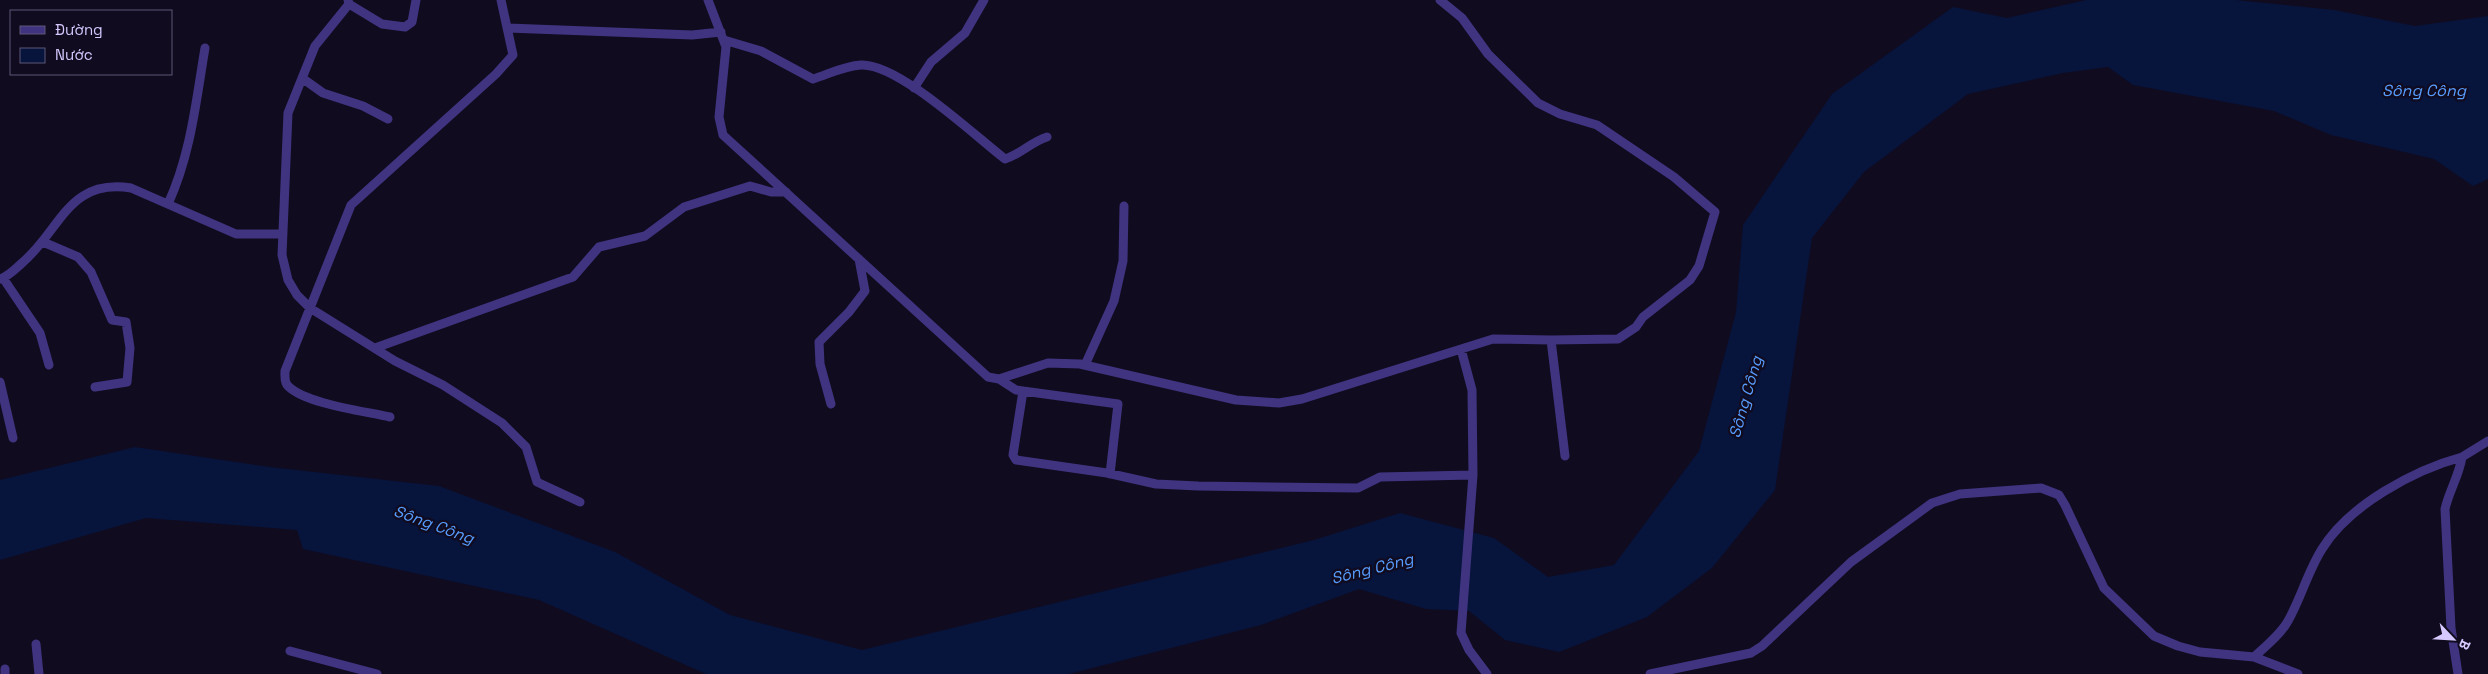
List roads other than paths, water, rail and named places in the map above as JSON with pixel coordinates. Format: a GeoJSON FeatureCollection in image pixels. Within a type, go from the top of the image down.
{"type":"FeatureCollection","features":[{"type":"Feature","properties":{"kind":"street"},"geometry":{"type":"LineString","coordinates":[[416,0],[412,22],[405,27],[382,24],[348,2],[315,46],[288,113],[282,255],[288,280],[297,295],[310,308],[375,348],[443,385],[502,423],[526,447],[537,482],[580,502]]}},
{"type":"Feature","properties":{"kind":"street"},"geometry":{"type":"LineString","coordinates":[[390,417],[333,405],[305,396],[289,386],[285,378],[285,371],[351,205],[496,74],[512,55],[500,0]]}},
{"type":"Feature","properties":{"kind":"street"},"geometry":{"type":"LineString","coordinates":[[708,0],[726,47],[719,117],[723,135],[988,377],[999,379],[1016,390],[1118,404],[1110,474]]}},
{"type":"Feature","properties":{"kind":"street"},"geometry":{"type":"LineString","coordinates":[[914,88],[932,62],[965,33],[984,0]]}},
{"type":"Feature","properties":{"kind":"street"},"geometry":{"type":"LineString","coordinates":[[999,379],[1048,363],[1084,365],[1236,400],[1279,403],[1302,399],[1461,349],[1506,337],[1551,340],[1618,339],[1636,327],[1643,317],[1690,280],[1699,266],[1715,212],[1674,178],[1597,125],[1560,114],[1538,103],[1488,54],[1462,18],[1440,0]]}},
{"type":"Feature","properties":{"kind":"street"},"geometry":{"type":"LineString","coordinates":[[507,28],[723,36],[761,51],[813,79],[842,68],[862,65],[877,67],[914,88],[1005,160],[1014,156],[1032,142],[1047,137]]}},
{"type":"Feature","properties":{"kind":"street"},"geometry":{"type":"LineString","coordinates":[[168,204],[178,182],[191,135],[206,48]]}},
{"type":"Feature","properties":{"kind":"street"},"geometry":{"type":"LineString","coordinates":[[302,78],[323,93],[362,106],[388,119]]}},
{"type":"Feature","properties":{"kind":"street"},"geometry":{"type":"LineString","coordinates":[[49,365],[40,333],[1,278],[36,252],[72,204],[97,188],[114,186],[131,188],[236,234],[283,234]]}},
{"type":"Feature","properties":{"kind":"street"},"geometry":{"type":"LineString","coordinates":[[375,348],[573,277],[599,247],[645,236],[684,207],[750,186],[771,192],[786,192]]}},
{"type":"Feature","properties":{"kind":"street"},"geometry":{"type":"LineString","coordinates":[[1084,365],[1114,301],[1123,261],[1124,206]]}},
{"type":"Feature","properties":{"kind":"street"},"geometry":{"type":"LineString","coordinates":[[43,242],[78,257],[91,272],[112,320],[126,321],[130,348],[127,382],[95,387]]}},
{"type":"Feature","properties":{"kind":"street"},"geometry":{"type":"LineString","coordinates":[[831,404],[820,364],[819,342],[849,312],[865,292],[859,259]]}},
{"type":"Feature","properties":{"kind":"street"},"geometry":{"type":"LineString","coordinates":[[1551,340],[1565,456]]}},
{"type":"Feature","properties":{"kind":"street"},"geometry":{"type":"LineString","coordinates":[[1461,349],[1472,390],[1473,474],[1461,633],[1469,650],[1487,674]]}},
{"type":"Feature","properties":{"kind":"street"},"geometry":{"type":"LineString","coordinates":[[0,382],[13,438]]}},
{"type":"Feature","properties":{"kind":"street"},"geometry":{"type":"LineString","coordinates":[[1023,391],[1013,458],[1110,474],[1156,484],[1320,489],[1358,488],[1380,477],[1473,474]]}},
{"type":"Feature","properties":{"kind":"street"},"geometry":{"type":"LineString","coordinates":[[2254,657],[2275,637],[2288,620],[2322,548],[2347,520],[2399,482],[2422,470],[2462,457],[2488,441]]}},
{"type":"Feature","properties":{"kind":"street"},"geometry":{"type":"LineString","coordinates":[[2458,674],[2451,628],[2445,509],[2447,498],[2459,475],[2462,457]]}},
{"type":"Feature","properties":{"kind":"street"},"geometry":{"type":"LineString","coordinates":[[1650,674],[1750,653],[1762,646],[1851,562],[1932,503],[1960,494],[2041,488],[2058,495],[2065,505],[2104,588],[2149,632],[2165,642],[2200,652],[2254,657],[2298,674]]}},
{"type":"Feature","properties":{"kind":"street"},"geometry":{"type":"LineString","coordinates":[[36,644],[39,674]]}},
{"type":"Feature","properties":{"kind":"street"},"geometry":{"type":"LineString","coordinates":[[290,651],[378,674]]}},
{"type":"Feature","properties":{"kind":"water","name":"Sông Công"},"geometry":{"type":"Polygon","coordinates":[[[2086,0],[2236,0],[2334,10],[2415,26],[2488,16],[2488,179],[2473,186],[2434,159],[2331,135],[2274,111],[2133,85],[2108,67],[2063,73],[1968,94],[1864,172],[1812,238],[1775,490],[1712,568],[1647,617],[1559,652],[1505,640],[1469,611],[1426,609],[1359,589],[1261,625],[1069,674],[706,674],[539,600],[303,549],[297,530],[146,518],[0,560],[0,480],[135,447],[270,467],[439,486],[615,552],[730,615],[862,650],[1314,540],[1400,513],[1494,538],[1548,577],[1614,565],[1699,451],[1736,312],[1743,225],[1832,94],[1953,7],[2007,18],[2086,0]]]}}]}
